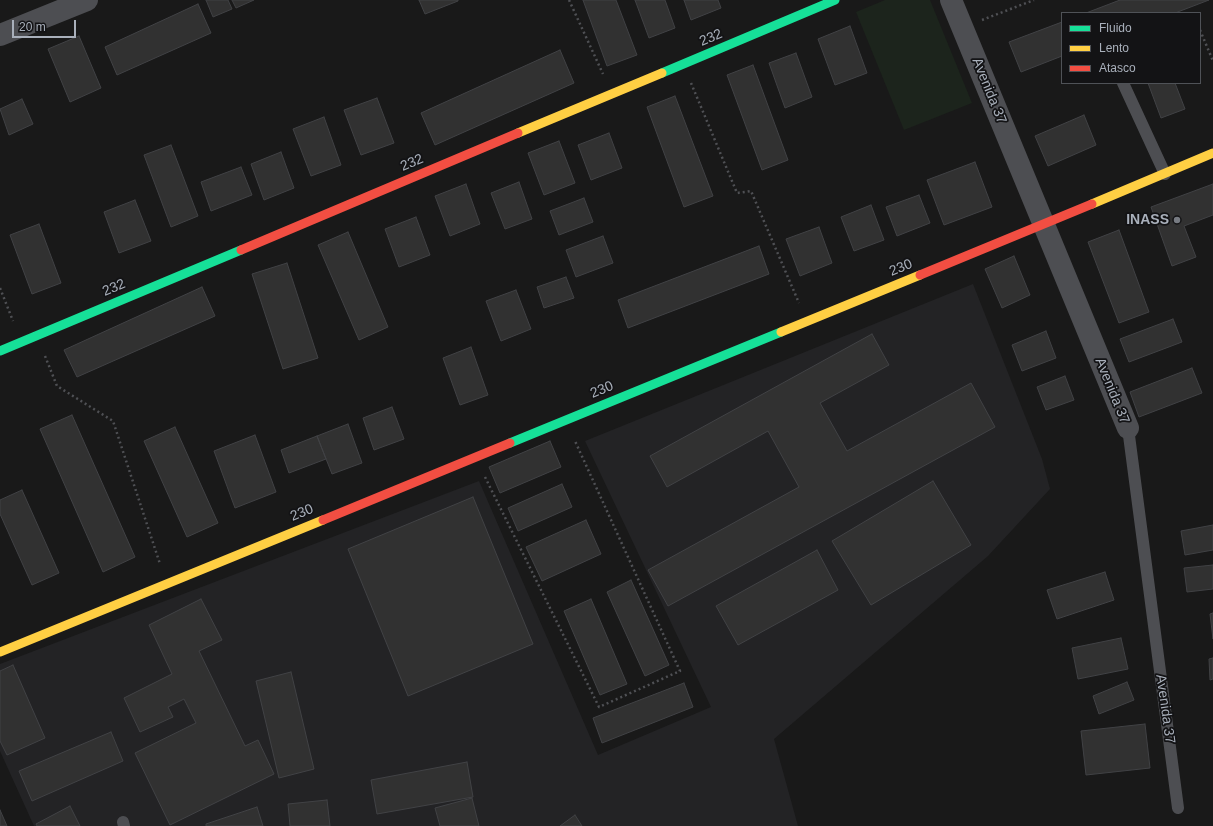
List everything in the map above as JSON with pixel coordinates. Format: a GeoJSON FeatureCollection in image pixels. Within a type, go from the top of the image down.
{"type":"FeatureCollection","features":[{"type":"Feature","properties":{"kind":"street"},"geometry":{"type":"LineString","coordinates":[[0,35],[87,0]]}},
{"type":"Feature","properties":{"kind":"street","name":"232"},"geometry":{"type":"LineString","coordinates":[[0,351],[684,65],[835,0]]}},
{"type":"Feature","properties":{"kind":"street","name":"Avenida 37"},"geometry":{"type":"LineString","coordinates":[[951,0],[964,28],[1043,225],[1128,428]]}},
{"type":"Feature","properties":{"kind":"street","name":"230"},"geometry":{"type":"LineString","coordinates":[[0,652],[1043,225],[1213,153]]}},
{"type":"Feature","properties":{"kind":"lane"},"geometry":{"type":"LineString","coordinates":[[1123,84],[1165,174]]}},
{"type":"Feature","properties":{"kind":"lane","name":"Avenida 37"},"geometry":{"type":"LineString","coordinates":[[1128,428],[1178,808]]}},
{"type":"Feature","properties":{"kind":"path"},"geometry":{"type":"LineString","coordinates":[[569,0],[612,94]]}},
{"type":"Feature","properties":{"kind":"path"},"geometry":{"type":"LineString","coordinates":[[964,28],[1034,0]]}},
{"type":"Feature","properties":{"kind":"path"},"geometry":{"type":"LineString","coordinates":[[1201,32],[1213,61]]}},
{"type":"Feature","properties":{"kind":"path"},"geometry":{"type":"LineString","coordinates":[[684,65],[737,193],[751,191],[807,322]]}},
{"type":"Feature","properties":{"kind":"path"},"geometry":{"type":"LineString","coordinates":[[0,288],[20,343]]}},
{"type":"Feature","properties":{"kind":"path"},"geometry":{"type":"LineString","coordinates":[[37,336],[57,386],[113,422],[166,584]]}},
{"type":"Feature","properties":{"kind":"path"},"geometry":{"type":"LineString","coordinates":[[475,458],[599,707],[680,671],[565,420]]}},
{"type":"Feature","properties":{"kind":"shaded area"},"geometry":{"type":"Polygon","coordinates":[[[885,0],[930,0],[972,103],[904,130],[856,12],[885,0]]]}},
{"type":"Feature","properties":{"kind":"shaded area"},"geometry":{"type":"Polygon","coordinates":[[[973,284],[1042,459],[1050,489],[988,556],[774,739],[798,826],[34,826],[0,751],[0,664],[479,481],[598,755],[711,707],[585,441],[973,284]]]}},
{"type":"Feature","properties":{"kind":"building"},"geometry":{"type":"Polygon","coordinates":[[[206,0],[228,0],[232,9],[213,17],[206,0]]]}},
{"type":"Feature","properties":{"kind":"building"},"geometry":{"type":"Polygon","coordinates":[[[232,0],[254,0],[236,8],[232,0]]]}},
{"type":"Feature","properties":{"kind":"building"},"geometry":{"type":"Polygon","coordinates":[[[419,0],[458,0],[458,1],[425,14],[419,0]]]}},
{"type":"Feature","properties":{"kind":"building"},"geometry":{"type":"Polygon","coordinates":[[[583,0],[616,0],[637,55],[607,66],[583,0]]]}},
{"type":"Feature","properties":{"kind":"building"},"geometry":{"type":"Polygon","coordinates":[[[635,0],[665,0],[675,28],[649,38],[635,0]]]}},
{"type":"Feature","properties":{"kind":"building"},"geometry":{"type":"Polygon","coordinates":[[[684,0],[718,0],[721,8],[691,20],[684,0]]]}},
{"type":"Feature","properties":{"kind":"building"},"geometry":{"type":"Polygon","coordinates":[[[1120,0],[1209,0],[1178,12],[1089,12],[1120,0]]]}},
{"type":"Feature","properties":{"kind":"building"},"geometry":{"type":"Polygon","coordinates":[[[198,4],[211,33],[117,75],[105,47],[198,4]]]}},
{"type":"Feature","properties":{"kind":"building"},"geometry":{"type":"Polygon","coordinates":[[[1061,22],[1061,56],[1021,72],[1009,42],[1061,22]]]}},
{"type":"Feature","properties":{"kind":"building"},"geometry":{"type":"Polygon","coordinates":[[[850,26],[867,73],[835,85],[818,39],[850,26]]]}},
{"type":"Feature","properties":{"kind":"building"},"geometry":{"type":"Polygon","coordinates":[[[79,36],[101,88],[70,102],[48,49],[79,36]]]}},
{"type":"Feature","properties":{"kind":"building"},"geometry":{"type":"Polygon","coordinates":[[[560,50],[574,83],[435,145],[421,113],[560,50]]]}},
{"type":"Feature","properties":{"kind":"building"},"geometry":{"type":"Polygon","coordinates":[[[796,53],[812,97],[785,108],[769,63],[796,53]]]}},
{"type":"Feature","properties":{"kind":"building"},"geometry":{"type":"Polygon","coordinates":[[[753,65],[788,160],[762,170],[727,75],[753,65]]]}},
{"type":"Feature","properties":{"kind":"building"},"geometry":{"type":"Polygon","coordinates":[[[1148,84],[1175,84],[1185,109],[1161,118],[1148,84]]]}},
{"type":"Feature","properties":{"kind":"building"},"geometry":{"type":"Polygon","coordinates":[[[675,96],[713,196],[684,207],[647,107],[675,96]]]}},
{"type":"Feature","properties":{"kind":"building"},"geometry":{"type":"Polygon","coordinates":[[[377,98],[394,143],[361,155],[344,110],[377,98]]]}},
{"type":"Feature","properties":{"kind":"building"},"geometry":{"type":"Polygon","coordinates":[[[22,99],[33,124],[9,135],[0,109],[22,99]]]}},
{"type":"Feature","properties":{"kind":"building"},"geometry":{"type":"Polygon","coordinates":[[[1084,115],[1096,145],[1048,166],[1035,136],[1084,115]]]}},
{"type":"Feature","properties":{"kind":"building"},"geometry":{"type":"Polygon","coordinates":[[[324,117],[341,165],[311,176],[293,129],[324,117]]]}},
{"type":"Feature","properties":{"kind":"building"},"geometry":{"type":"Polygon","coordinates":[[[609,133],[622,168],[591,180],[578,145],[609,133]]]}},
{"type":"Feature","properties":{"kind":"building"},"geometry":{"type":"Polygon","coordinates":[[[559,141],[575,183],[544,195],[528,153],[559,141]]]}},
{"type":"Feature","properties":{"kind":"building"},"geometry":{"type":"Polygon","coordinates":[[[171,145],[198,216],[171,227],[144,155],[171,145]]]}},
{"type":"Feature","properties":{"kind":"building"},"geometry":{"type":"Polygon","coordinates":[[[281,152],[294,188],[264,200],[251,164],[281,152]]]}},
{"type":"Feature","properties":{"kind":"building"},"geometry":{"type":"Polygon","coordinates":[[[975,162],[992,207],[944,225],[927,180],[975,162]]]}},
{"type":"Feature","properties":{"kind":"building"},"geometry":{"type":"Polygon","coordinates":[[[241,167],[252,195],[211,211],[201,182],[241,167]]]}},
{"type":"Feature","properties":{"kind":"building"},"geometry":{"type":"Polygon","coordinates":[[[519,182],[532,219],[505,229],[491,193],[519,182]]]}},
{"type":"Feature","properties":{"kind":"building"},"geometry":{"type":"Polygon","coordinates":[[[466,184],[480,224],[450,236],[435,196],[466,184]]]}},
{"type":"Feature","properties":{"kind":"building","name":"INASS"},"geometry":{"type":"Polygon","coordinates":[[[1213,184],[1213,215],[1184,226],[1196,257],[1172,266],[1151,207],[1213,184]]]}},
{"type":"Feature","properties":{"kind":"building"},"geometry":{"type":"Polygon","coordinates":[[[919,195],[930,223],[897,236],[886,207],[919,195]]]}},
{"type":"Feature","properties":{"kind":"building"},"geometry":{"type":"Polygon","coordinates":[[[584,198],[593,222],[559,235],[550,211],[584,198]]]}},
{"type":"Feature","properties":{"kind":"building"},"geometry":{"type":"Polygon","coordinates":[[[135,200],[151,241],[119,253],[104,212],[135,200]]]}},
{"type":"Feature","properties":{"kind":"building"},"geometry":{"type":"Polygon","coordinates":[[[871,205],[884,240],[854,251],[841,217],[871,205]]]}},
{"type":"Feature","properties":{"kind":"building"},"geometry":{"type":"Polygon","coordinates":[[[416,217],[430,255],[399,267],[385,229],[416,217]]]}},
{"type":"Feature","properties":{"kind":"building"},"geometry":{"type":"Polygon","coordinates":[[[39,224],[61,283],[32,294],[10,235],[39,224]]]}},
{"type":"Feature","properties":{"kind":"building"},"geometry":{"type":"Polygon","coordinates":[[[819,227],[832,263],[800,276],[786,239],[819,227]]]}},
{"type":"Feature","properties":{"kind":"building"},"geometry":{"type":"Polygon","coordinates":[[[1119,230],[1149,312],[1119,323],[1088,242],[1119,230]]]}},
{"type":"Feature","properties":{"kind":"building"},"geometry":{"type":"Polygon","coordinates":[[[348,232],[388,327],[359,340],[318,245],[348,232]]]}},
{"type":"Feature","properties":{"kind":"building"},"geometry":{"type":"Polygon","coordinates":[[[603,236],[613,263],[576,277],[566,250],[603,236]]]}},
{"type":"Feature","properties":{"kind":"building"},"geometry":{"type":"Polygon","coordinates":[[[759,246],[769,274],[628,328],[618,300],[759,246]]]}},
{"type":"Feature","properties":{"kind":"building"},"geometry":{"type":"Polygon","coordinates":[[[1014,256],[1030,295],[1002,308],[985,269],[1014,256]]]}},
{"type":"Feature","properties":{"kind":"building"},"geometry":{"type":"Polygon","coordinates":[[[287,263],[318,358],[283,369],[252,274],[287,263]]]}},
{"type":"Feature","properties":{"kind":"building"},"geometry":{"type":"Polygon","coordinates":[[[566,277],[574,298],[544,308],[537,287],[566,277]]]}},
{"type":"Feature","properties":{"kind":"building"},"geometry":{"type":"Polygon","coordinates":[[[202,287],[215,316],[77,377],[64,350],[202,287]]]}},
{"type":"Feature","properties":{"kind":"building"},"geometry":{"type":"Polygon","coordinates":[[[516,290],[531,329],[501,341],[486,301],[516,290]]]}},
{"type":"Feature","properties":{"kind":"building"},"geometry":{"type":"Polygon","coordinates":[[[1173,319],[1182,342],[1129,362],[1120,339],[1173,319]]]}},
{"type":"Feature","properties":{"kind":"building"},"geometry":{"type":"Polygon","coordinates":[[[1046,331],[1056,358],[1022,371],[1012,345],[1046,331]]]}},
{"type":"Feature","properties":{"kind":"building"},"geometry":{"type":"Polygon","coordinates":[[[872,334],[889,365],[820,403],[847,451],[971,383],[995,427],[668,606],[648,570],[799,487],[768,431],[667,487],[650,456],[872,334]]]}},
{"type":"Feature","properties":{"kind":"building"},"geometry":{"type":"Polygon","coordinates":[[[471,347],[488,395],[460,405],[443,358],[471,347]]]}},
{"type":"Feature","properties":{"kind":"building"},"geometry":{"type":"Polygon","coordinates":[[[1192,368],[1202,393],[1139,417],[1130,392],[1192,368]]]}},
{"type":"Feature","properties":{"kind":"building"},"geometry":{"type":"Polygon","coordinates":[[[1065,376],[1074,400],[1046,410],[1037,387],[1065,376]]]}},
{"type":"Feature","properties":{"kind":"building"},"geometry":{"type":"Polygon","coordinates":[[[392,407],[404,439],[374,450],[363,418],[392,407]]]}},
{"type":"Feature","properties":{"kind":"building"},"geometry":{"type":"Polygon","coordinates":[[[72,415],[135,557],[103,572],[40,429],[72,415]]]}},
{"type":"Feature","properties":{"kind":"building"},"geometry":{"type":"Polygon","coordinates":[[[348,424],[362,463],[332,474],[317,436],[348,424]]]}},
{"type":"Feature","properties":{"kind":"building"},"geometry":{"type":"Polygon","coordinates":[[[175,427],[218,523],[187,537],[144,441],[175,427]]]}},
{"type":"Feature","properties":{"kind":"building"},"geometry":{"type":"Polygon","coordinates":[[[255,435],[276,492],[235,508],[214,451],[255,435]]]}},
{"type":"Feature","properties":{"kind":"building"},"geometry":{"type":"Polygon","coordinates":[[[317,436],[326,459],[289,473],[281,450],[317,436]]]}},
{"type":"Feature","properties":{"kind":"building"},"geometry":{"type":"Polygon","coordinates":[[[550,441],[561,467],[500,493],[489,467],[550,441]]]}},
{"type":"Feature","properties":{"kind":"building"},"geometry":{"type":"Polygon","coordinates":[[[933,481],[971,545],[871,605],[832,541],[933,481]]]}},
{"type":"Feature","properties":{"kind":"building"},"geometry":{"type":"Polygon","coordinates":[[[562,484],[572,507],[518,531],[508,508],[562,484]]]}},
{"type":"Feature","properties":{"kind":"building"},"geometry":{"type":"Polygon","coordinates":[[[22,490],[59,573],[32,585],[0,514],[0,500],[22,490]]]}},
{"type":"Feature","properties":{"kind":"building"},"geometry":{"type":"Polygon","coordinates":[[[473,497],[533,644],[408,696],[348,549],[473,497]]]}},
{"type":"Feature","properties":{"kind":"building"},"geometry":{"type":"Polygon","coordinates":[[[586,520],[601,554],[542,581],[526,547],[586,520]]]}},
{"type":"Feature","properties":{"kind":"building"},"geometry":{"type":"Polygon","coordinates":[[[1213,525],[1213,550],[1185,555],[1181,531],[1213,525]]]}},
{"type":"Feature","properties":{"kind":"building"},"geometry":{"type":"Polygon","coordinates":[[[817,550],[838,590],[738,645],[716,606],[817,550]]]}},
{"type":"Feature","properties":{"kind":"building"},"geometry":{"type":"Polygon","coordinates":[[[1213,565],[1213,589],[1187,592],[1184,568],[1213,565]]]}},
{"type":"Feature","properties":{"kind":"building"},"geometry":{"type":"Polygon","coordinates":[[[1105,572],[1114,600],[1057,619],[1047,590],[1105,572]]]}},
{"type":"Feature","properties":{"kind":"building"},"geometry":{"type":"Polygon","coordinates":[[[631,580],[669,665],[645,676],[607,592],[631,580]]]}},
{"type":"Feature","properties":{"kind":"building"},"geometry":{"type":"Polygon","coordinates":[[[201,599],[222,640],[199,651],[245,746],[258,740],[274,774],[170,825],[135,753],[196,723],[184,699],[168,707],[173,717],[140,732],[124,698],[172,674],[149,625],[201,599]]]}},
{"type":"Feature","properties":{"kind":"building"},"geometry":{"type":"Polygon","coordinates":[[[591,599],[627,684],[600,695],[564,611],[591,599]]]}},
{"type":"Feature","properties":{"kind":"building"},"geometry":{"type":"Polygon","coordinates":[[[1213,613],[1213,639],[1210,614],[1213,613]]]}},
{"type":"Feature","properties":{"kind":"building"},"geometry":{"type":"Polygon","coordinates":[[[1121,638],[1128,669],[1078,679],[1072,648],[1121,638]]]}},
{"type":"Feature","properties":{"kind":"building"},"geometry":{"type":"Polygon","coordinates":[[[1213,658],[1213,679],[1210,680],[1209,659],[1213,658]]]}},
{"type":"Feature","properties":{"kind":"building"},"geometry":{"type":"Polygon","coordinates":[[[13,665],[45,738],[7,755],[0,741],[0,671],[13,665]]]}},
{"type":"Feature","properties":{"kind":"building"},"geometry":{"type":"Polygon","coordinates":[[[291,672],[314,769],[279,778],[256,681],[291,672]]]}},
{"type":"Feature","properties":{"kind":"building"},"geometry":{"type":"Polygon","coordinates":[[[1127,682],[1134,700],[1099,714],[1093,696],[1127,682]]]}},
{"type":"Feature","properties":{"kind":"building"},"geometry":{"type":"Polygon","coordinates":[[[684,683],[693,707],[602,743],[593,718],[684,683]]]}},
{"type":"Feature","properties":{"kind":"building"},"geometry":{"type":"Polygon","coordinates":[[[1145,724],[1150,768],[1086,775],[1081,731],[1145,724]]]}},
{"type":"Feature","properties":{"kind":"building"},"geometry":{"type":"Polygon","coordinates":[[[111,732],[123,761],[32,801],[19,771],[111,732]]]}},
{"type":"Feature","properties":{"kind":"building"},"geometry":{"type":"Polygon","coordinates":[[[467,762],[473,797],[377,814],[371,780],[467,762]]]}},
{"type":"Feature","properties":{"kind":"building"},"geometry":{"type":"Polygon","coordinates":[[[472,798],[479,826],[440,826],[435,808],[472,798]]]}},
{"type":"Feature","properties":{"kind":"building"},"geometry":{"type":"Polygon","coordinates":[[[327,800],[330,826],[290,826],[288,804],[327,800]]]}},
{"type":"Feature","properties":{"kind":"building"},"geometry":{"type":"Polygon","coordinates":[[[70,806],[80,826],[37,826],[36,824],[70,806]]]}},
{"type":"Feature","properties":{"kind":"building"},"geometry":{"type":"Polygon","coordinates":[[[257,807],[263,826],[206,826],[206,824],[257,807]]]}},
{"type":"Feature","properties":{"kind":"building"},"geometry":{"type":"Polygon","coordinates":[[[0,810],[7,826],[0,826],[0,810]]]}},
{"type":"Feature","properties":{"kind":"building"},"geometry":{"type":"Polygon","coordinates":[[[575,815],[582,826],[560,826],[575,815]]]}},
{"type":"Feature","properties":{"kind":"traffic: fast"},"geometry":{"type":"LineString","coordinates":[[662,73],[835,0]]}},
{"type":"Feature","properties":{"kind":"traffic: fast"},"geometry":{"type":"LineString","coordinates":[[0,351],[241,250]]}},
{"type":"Feature","properties":{"kind":"traffic: fast"},"geometry":{"type":"LineString","coordinates":[[510,443],[781,332]]}},
{"type":"Feature","properties":{"kind":"traffic: slow"},"geometry":{"type":"LineString","coordinates":[[518,133],[662,73]]}},
{"type":"Feature","properties":{"kind":"traffic: slow"},"geometry":{"type":"LineString","coordinates":[[1092,204],[1213,153]]}},
{"type":"Feature","properties":{"kind":"traffic: slow"},"geometry":{"type":"LineString","coordinates":[[781,332],[920,275]]}},
{"type":"Feature","properties":{"kind":"traffic: slow"},"geometry":{"type":"LineString","coordinates":[[0,652],[323,520]]}},
{"type":"Feature","properties":{"kind":"traffic: jam"},"geometry":{"type":"LineString","coordinates":[[241,250],[518,133]]}},
{"type":"Feature","properties":{"kind":"traffic: jam"},"geometry":{"type":"LineString","coordinates":[[920,275],[1092,204]]}},
{"type":"Feature","properties":{"kind":"traffic: jam"},"geometry":{"type":"LineString","coordinates":[[323,520],[510,443]]}},
{"type":"Feature","properties":{"kind":"place","name":"INASS"},"geometry":{"type":"Point","coordinates":[1177,220]}}]}
